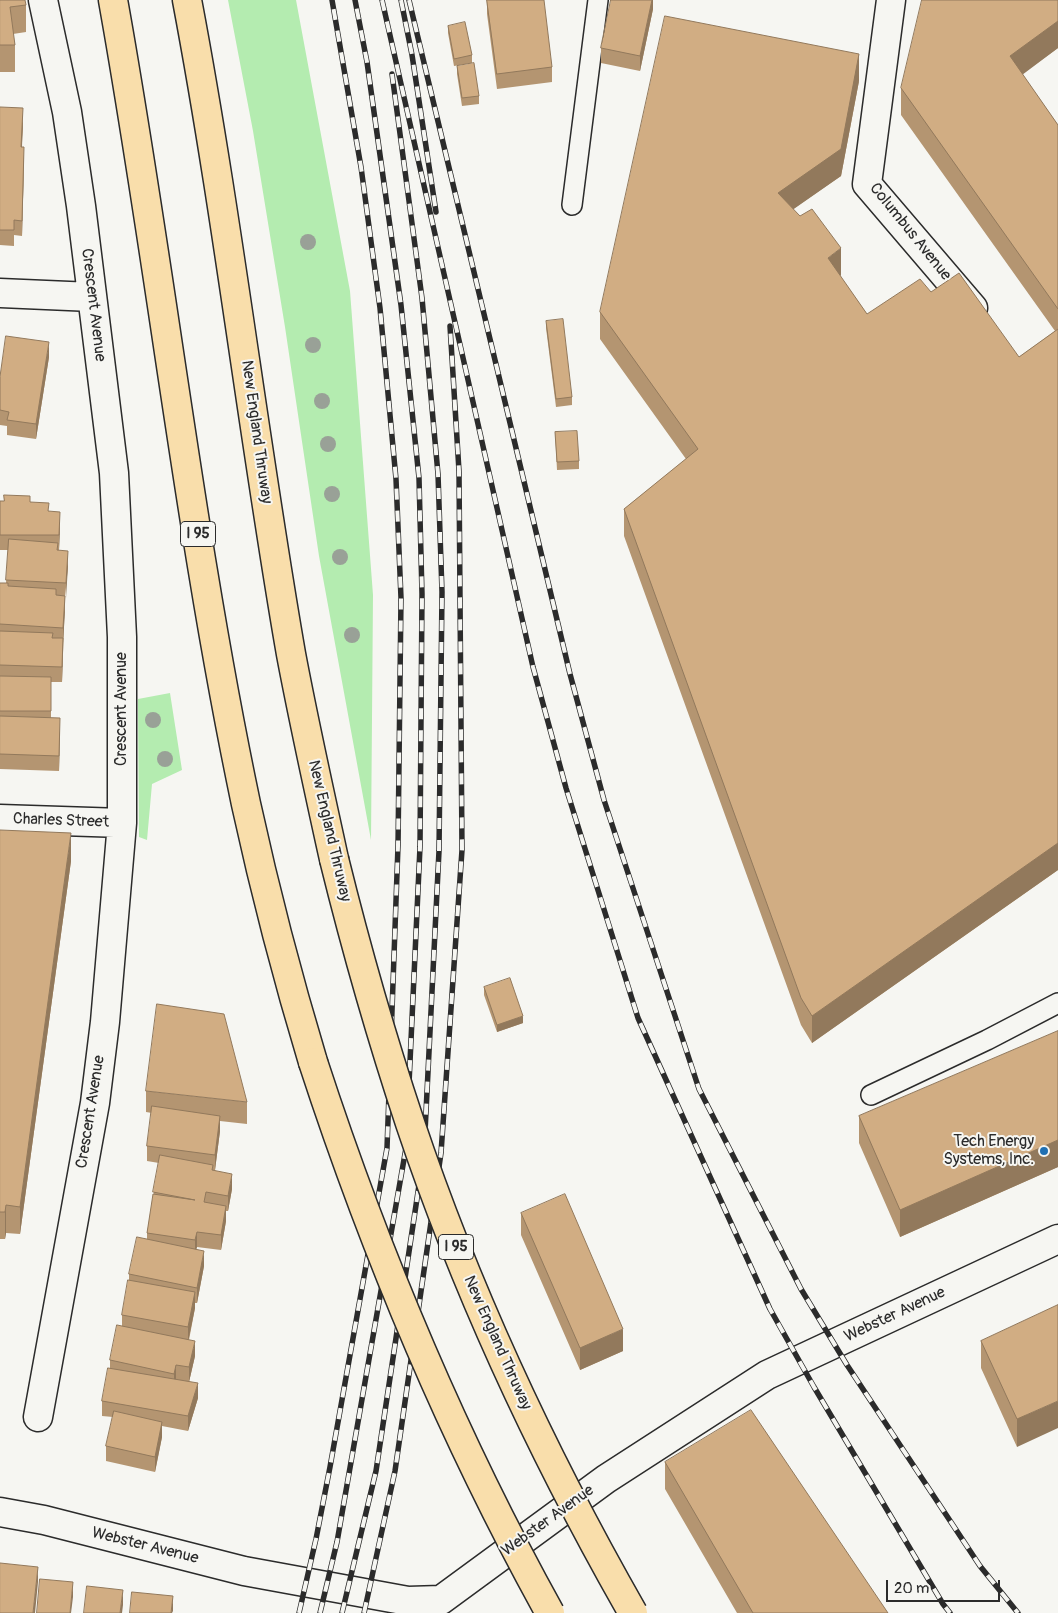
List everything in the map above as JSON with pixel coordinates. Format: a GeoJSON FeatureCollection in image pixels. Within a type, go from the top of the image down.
{"type":"FeatureCollection","features":[{"type":"Feature","properties":{"kind":"highway","name":"I 95"},"geometry":{"type":"LineString","coordinates":[[113,0],[135,120],[219,668],[261,871],[286,972],[313,1062],[358,1193],[407,1319],[463,1444],[521,1560],[550,1613]]}},
{"type":"Feature","properties":{"kind":"highway","name":"New England Thruway"},"geometry":{"type":"LineString","coordinates":[[187,0],[207,102],[284,611],[304,722],[334,860],[367,989],[410,1124],[458,1252],[513,1381],[545,1448],[633,1613]]}},
{"type":"Feature","properties":{"kind":"street","name":"Crescent Avenue"},"geometry":{"type":"LineString","coordinates":[[38,1417],[94,1103],[105,1022],[122,823],[122,637],[114,472],[67,112],[43,0]]}},
{"type":"Feature","properties":{"kind":"street","name":"Columbus Avenue"},"geometry":{"type":"LineString","coordinates":[[891,0],[868,184],[986,324]]}},
{"type":"Feature","properties":{"kind":"street"},"geometry":{"type":"LineString","coordinates":[[0,293],[92,297]]}},
{"type":"Feature","properties":{"kind":"street","name":"Charles Street"},"geometry":{"type":"LineString","coordinates":[[0,819],[122,823]]}},
{"type":"Feature","properties":{"kind":"street","name":"Webster Avenue"},"geometry":{"type":"LineString","coordinates":[[0,1512],[44,1520],[244,1571],[408,1601],[441,1600],[606,1479],[767,1375],[1058,1239]]}},
{"type":"Feature","properties":{"kind":"lane"},"geometry":{"type":"LineString","coordinates":[[572,206],[598,0]]}},
{"type":"Feature","properties":{"kind":"lane"},"geometry":{"type":"LineString","coordinates":[[871,1095],[987,1040],[1058,1003]]}},
{"type":"Feature","properties":{"kind":"green space"},"geometry":{"type":"Polygon","coordinates":[[[228,0],[296,0],[350,291],[373,595],[371,840],[319,556],[285,327],[253,131],[228,0]]]}},
{"type":"Feature","properties":{"kind":"green space"},"geometry":{"type":"Polygon","coordinates":[[[170,693],[182,770],[152,784],[147,840],[139,837],[138,699],[170,693]]]}},
{"type":"Feature","properties":{"kind":"building"},"geometry":{"type":"Polygon","coordinates":[[[0,0],[25,0],[26,5],[10,7],[15,45],[0,45],[0,0]]]}},
{"type":"Feature","properties":{"kind":"building"},"geometry":{"type":"Polygon","coordinates":[[[487,0],[544,0],[552,67],[497,74],[487,0]]]}},
{"type":"Feature","properties":{"kind":"building"},"geometry":{"type":"Polygon","coordinates":[[[611,0],[652,0],[640,56],[601,48],[611,0]]]}},
{"type":"Feature","properties":{"kind":"building"},"geometry":{"type":"Polygon","coordinates":[[[922,0],[1058,0],[1058,21],[1010,56],[1058,125],[1058,309],[901,88],[922,0]]]}},
{"type":"Feature","properties":{"kind":"building"},"geometry":{"type":"Polygon","coordinates":[[[665,16],[859,54],[841,149],[778,193],[800,216],[812,209],[841,248],[828,258],[867,314],[920,279],[931,292],[959,273],[1019,357],[1058,329],[1058,843],[812,1016],[801,998],[624,509],[698,449],[600,312],[665,16]]]}},
{"type":"Feature","properties":{"kind":"building"},"geometry":{"type":"Polygon","coordinates":[[[465,22],[472,55],[454,59],[448,26],[465,22]]]}},
{"type":"Feature","properties":{"kind":"building"},"geometry":{"type":"Polygon","coordinates":[[[474,63],[479,96],[462,98],[457,66],[474,63]]]}},
{"type":"Feature","properties":{"kind":"building"},"geometry":{"type":"Polygon","coordinates":[[[0,107],[23,108],[21,147],[24,147],[22,221],[14,220],[14,230],[0,230],[0,107]]]}},
{"type":"Feature","properties":{"kind":"building"},"geometry":{"type":"Polygon","coordinates":[[[563,319],[572,397],[556,399],[546,321],[563,319]]]}},
{"type":"Feature","properties":{"kind":"building"},"geometry":{"type":"Polygon","coordinates":[[[6,336],[49,342],[36,424],[7,420],[9,412],[0,410],[0,377],[6,336]]]}},
{"type":"Feature","properties":{"kind":"building"},"geometry":{"type":"Polygon","coordinates":[[[577,431],[579,461],[557,462],[555,432],[577,431]]]}},
{"type":"Feature","properties":{"kind":"building"},"geometry":{"type":"Polygon","coordinates":[[[4,495],[30,496],[30,502],[49,503],[48,511],[60,512],[59,535],[0,535],[0,501],[4,501],[4,495]]]}},
{"type":"Feature","properties":{"kind":"building"},"geometry":{"type":"Polygon","coordinates":[[[9,539],[58,543],[57,550],[68,551],[66,583],[6,580],[9,539]]]}},
{"type":"Feature","properties":{"kind":"building"},"geometry":{"type":"Polygon","coordinates":[[[0,583],[8,583],[8,586],[56,589],[56,595],[65,596],[63,628],[0,624],[0,583]]]}},
{"type":"Feature","properties":{"kind":"building"},"geometry":{"type":"Polygon","coordinates":[[[0,631],[53,633],[52,638],[63,638],[62,667],[0,665],[0,631]]]}},
{"type":"Feature","properties":{"kind":"building"},"geometry":{"type":"Polygon","coordinates":[[[0,676],[51,677],[51,711],[0,711],[0,676]]]}},
{"type":"Feature","properties":{"kind":"building"},"geometry":{"type":"Polygon","coordinates":[[[0,716],[60,718],[59,756],[0,754],[0,716]]]}},
{"type":"Feature","properties":{"kind":"building"},"geometry":{"type":"Polygon","coordinates":[[[0,830],[71,833],[20,1207],[6,1205],[5,1212],[0,1212],[0,830]]]}},
{"type":"Feature","properties":{"kind":"building"},"geometry":{"type":"Polygon","coordinates":[[[510,978],[523,1016],[497,1025],[484,987],[510,978]]]}},
{"type":"Feature","properties":{"kind":"building"},"geometry":{"type":"Polygon","coordinates":[[[157,1004],[224,1014],[247,1102],[146,1091],[157,1004]]]}},
{"type":"Feature","properties":{"kind":"building"},"geometry":{"type":"Polygon","coordinates":[[[1058,1031],[1058,1140],[900,1210],[859,1116],[1058,1031]]]}},
{"type":"Feature","properties":{"kind":"building"},"geometry":{"type":"Polygon","coordinates":[[[152,1106],[220,1116],[215,1155],[147,1146],[152,1106]]]}},
{"type":"Feature","properties":{"kind":"building"},"geometry":{"type":"Polygon","coordinates":[[[160,1155],[213,1165],[212,1170],[232,1174],[228,1196],[206,1192],[204,1202],[226,1206],[221,1235],[197,1232],[195,1240],[147,1233],[153,1194],[195,1200],[153,1192],[160,1155]]]}},
{"type":"Feature","properties":{"kind":"building"},"geometry":{"type":"Polygon","coordinates":[[[565,1194],[623,1329],[580,1348],[521,1213],[565,1194]]]}},
{"type":"Feature","properties":{"kind":"building"},"geometry":{"type":"Polygon","coordinates":[[[137,1237],[204,1251],[197,1288],[129,1274],[137,1237]]]}},
{"type":"Feature","properties":{"kind":"building"},"geometry":{"type":"Polygon","coordinates":[[[128,1280],[195,1292],[188,1327],[122,1315],[128,1280]]]}},
{"type":"Feature","properties":{"kind":"building"},"geometry":{"type":"Polygon","coordinates":[[[1058,1305],[1058,1401],[1017,1419],[981,1341],[1058,1305]]]}},
{"type":"Feature","properties":{"kind":"building"},"geometry":{"type":"Polygon","coordinates":[[[117,1325],[195,1341],[189,1367],[176,1365],[174,1374],[110,1360],[117,1325]]]}},
{"type":"Feature","properties":{"kind":"building"},"geometry":{"type":"Polygon","coordinates":[[[108,1368],[198,1383],[188,1416],[102,1401],[108,1368]]]}},
{"type":"Feature","properties":{"kind":"building"},"geometry":{"type":"Polygon","coordinates":[[[751,1410],[888,1613],[753,1613],[665,1462],[751,1410]]]}},
{"type":"Feature","properties":{"kind":"building"},"geometry":{"type":"Polygon","coordinates":[[[114,1411],[162,1422],[155,1457],[106,1446],[114,1411]]]}},
{"type":"Feature","properties":{"kind":"building"},"geometry":{"type":"Polygon","coordinates":[[[0,1563],[38,1567],[33,1613],[0,1613],[0,1563]]]}},
{"type":"Feature","properties":{"kind":"building"},"geometry":{"type":"Polygon","coordinates":[[[40,1579],[73,1582],[70,1613],[37,1613],[40,1579]]]}},
{"type":"Feature","properties":{"kind":"building"},"geometry":{"type":"Polygon","coordinates":[[[87,1586],[123,1590],[120,1613],[84,1613],[87,1586]]]}},
{"type":"Feature","properties":{"kind":"building"},"geometry":{"type":"Polygon","coordinates":[[[132,1592],[173,1596],[171,1613],[130,1613],[132,1592]]]}},
{"type":"Feature","properties":{"kind":"railway"},"geometry":{"type":"LineString","coordinates":[[299,1613],[330,1467],[387,1148],[398,846],[401,598],[396,479],[380,308],[361,167],[332,0]]}},
{"type":"Feature","properties":{"kind":"railway"},"geometry":{"type":"LineString","coordinates":[[320,1613],[337,1542],[406,1148],[420,847],[422,594],[419,478],[401,305],[367,62],[355,0]]}},
{"type":"Feature","properties":{"kind":"railway"},"geometry":{"type":"LineString","coordinates":[[382,0],[533,667],[566,788],[638,1018],[770,1309],[814,1387],[950,1613]]}},
{"type":"Feature","properties":{"kind":"railway"},"geometry":{"type":"LineString","coordinates":[[401,0],[412,55],[436,212]]}},
{"type":"Feature","properties":{"kind":"railway"},"geometry":{"type":"LineString","coordinates":[[409,0],[570,674],[604,800],[699,1089],[801,1289],[847,1365],[980,1566],[1018,1613]]}},
{"type":"Feature","properties":{"kind":"railway"},"geometry":{"type":"LineString","coordinates":[[342,1613],[376,1471],[424,1152],[439,851],[442,592],[438,474],[422,298],[392,74]]}},
{"type":"Feature","properties":{"kind":"railway"},"geometry":{"type":"LineString","coordinates":[[364,1613],[395,1471],[441,1153],[462,850],[459,471],[450,326]]}},
{"type":"Feature","properties":{"kind":"place","name":"Tech Energy Systems, Inc."},"geometry":{"type":"Point","coordinates":[1044,1151]}}]}
